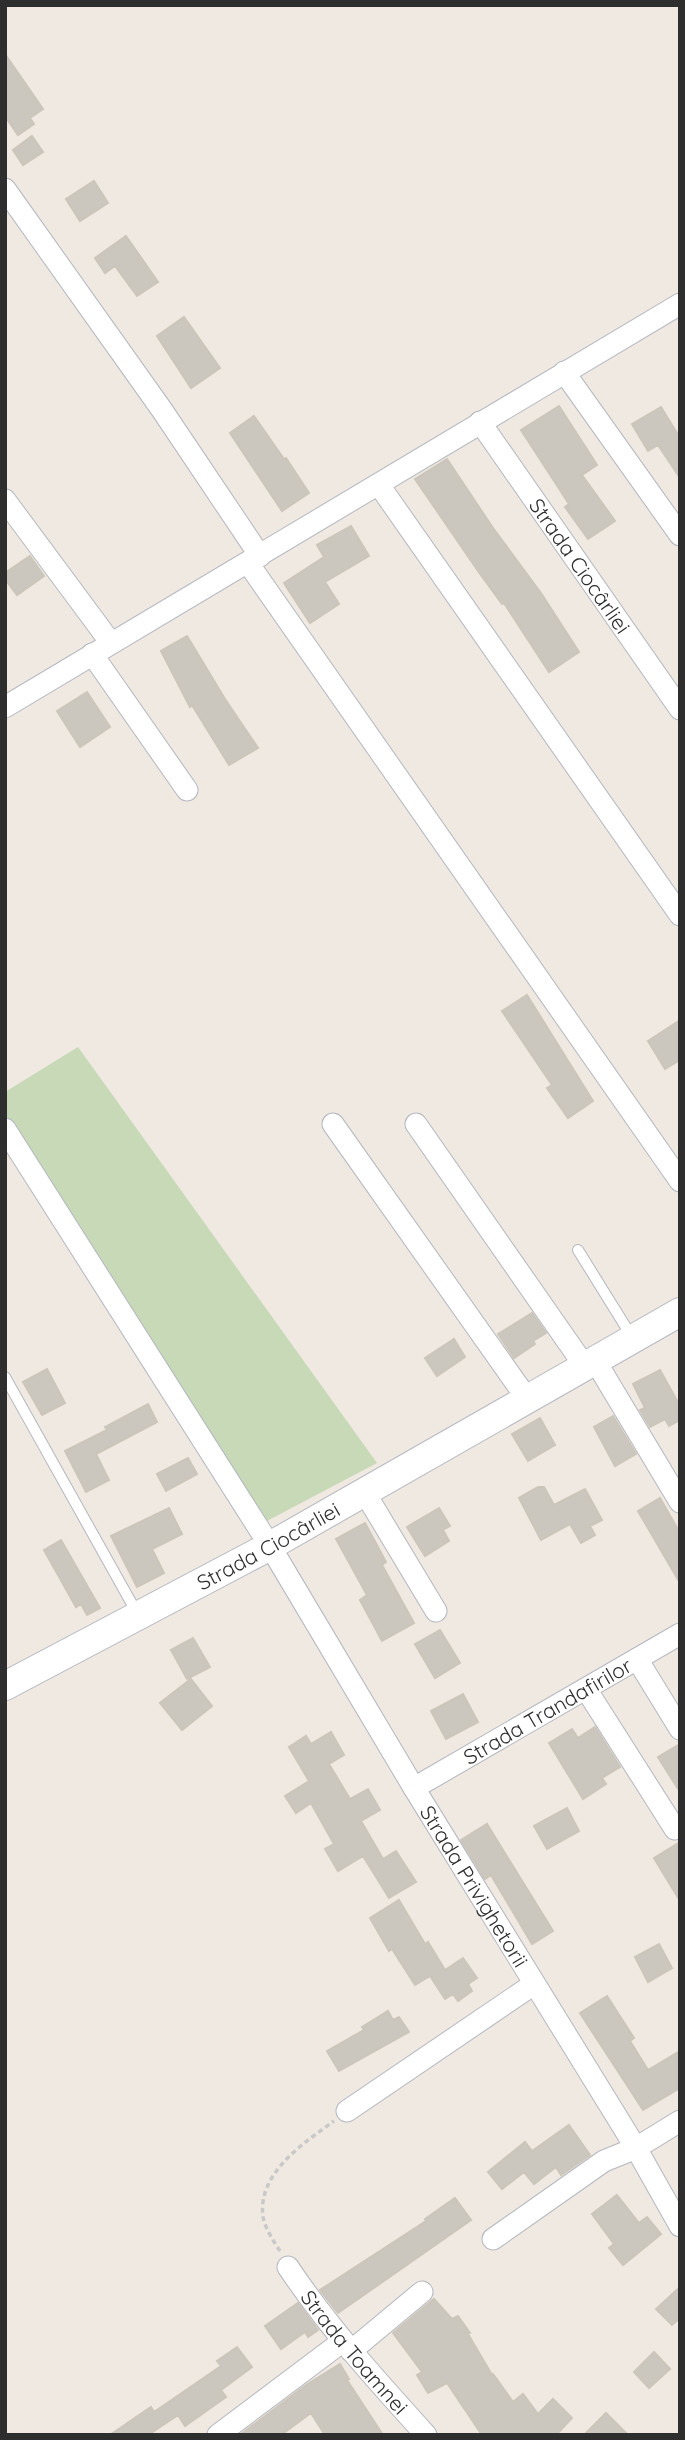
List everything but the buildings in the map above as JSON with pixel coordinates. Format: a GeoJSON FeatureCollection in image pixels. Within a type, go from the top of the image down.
{"type":"FeatureCollection","features":[{"type":"Feature","properties":{"kind":"street"},"geometry":{"type":"LineString","coordinates":[[5,189],[162,410],[254,560],[680,1181]]}},
{"type":"Feature","properties":{"kind":"street"},"geometry":{"type":"LineString","coordinates":[[5,707],[680,304]]}},
{"type":"Feature","properties":{"kind":"street"},"geometry":{"type":"LineString","coordinates":[[564,372],[680,535]]}},
{"type":"Feature","properties":{"kind":"street","name":"Strada Ciocârliei"},"geometry":{"type":"LineString","coordinates":[[480,422],[680,709]]}},
{"type":"Feature","properties":{"kind":"street"},"geometry":{"type":"LineString","coordinates":[[379,485],[680,915]]}},
{"type":"Feature","properties":{"kind":"street"},"geometry":{"type":"LineString","coordinates":[[5,500],[111,643]]}},
{"type":"Feature","properties":{"kind":"street"},"geometry":{"type":"LineString","coordinates":[[92,654],[187,790]]}},
{"type":"Feature","properties":{"kind":"street"},"geometry":{"type":"LineString","coordinates":[[333,1124],[528,1400]]}},
{"type":"Feature","properties":{"kind":"street"},"geometry":{"type":"LineString","coordinates":[[416,1124],[591,1365],[680,1502]]}},
{"type":"Feature","properties":{"kind":"street","name":"Strada Privighetorii"},"geometry":{"type":"LineString","coordinates":[[5,1129],[270,1546],[414,1788],[636,2148],[680,2225]]}},
{"type":"Feature","properties":{"kind":"street","name":"Strada Ciocârliei"},"geometry":{"type":"LineString","coordinates":[[5,1686],[270,1546],[680,1312]]}},
{"type":"Feature","properties":{"kind":"street"},"geometry":{"type":"LineString","coordinates":[[365,1493],[436,1611]]}},
{"type":"Feature","properties":{"kind":"street","name":"Strada Trandafirilor"},"geometry":{"type":"LineString","coordinates":[[414,1788],[680,1634]]}},
{"type":"Feature","properties":{"kind":"street"},"geometry":{"type":"LineString","coordinates":[[637,1659],[680,1729]]}},
{"type":"Feature","properties":{"kind":"street"},"geometry":{"type":"LineString","coordinates":[[586,1689],[676,1829]]}},
{"type":"Feature","properties":{"kind":"street"},"geometry":{"type":"LineString","coordinates":[[346,2111],[534,1984]]}},
{"type":"Feature","properties":{"kind":"street"},"geometry":{"type":"LineString","coordinates":[[494,2239],[604,2161],[636,2148],[680,2121]]}},
{"type":"Feature","properties":{"kind":"street","name":"Strada Toamnei"},"geometry":{"type":"LineString","coordinates":[[288,2267],[347,2346],[426,2435]]}},
{"type":"Feature","properties":{"kind":"street"},"geometry":{"type":"LineString","coordinates":[[218,2435],[422,2292]]}},
{"type":"Feature","properties":{"kind":"lane"},"geometry":{"type":"LineString","coordinates":[[578,1250],[634,1339]]}},
{"type":"Feature","properties":{"kind":"lane"},"geometry":{"type":"LineString","coordinates":[[5,1377],[139,1615]]}},
{"type":"Feature","properties":{"kind":"path"},"geometry":{"type":"LineString","coordinates":[[288,2267],[263,2217],[267,2188],[288,2155],[346,2111]]}},
{"type":"Feature","properties":{"kind":"green space"},"geometry":{"type":"Polygon","coordinates":[[[78,1047],[377,1463],[265,1522],[5,1114],[5,1092],[78,1047]]]}}]}
